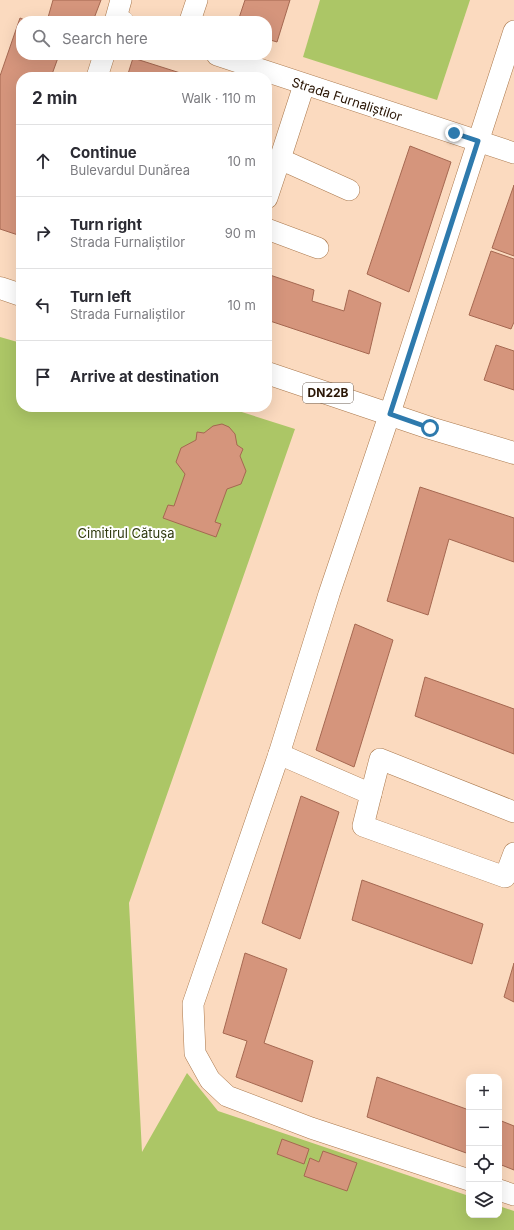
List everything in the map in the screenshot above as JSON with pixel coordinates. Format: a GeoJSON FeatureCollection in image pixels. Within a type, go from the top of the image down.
{"type":"FeatureCollection","features":[{"type":"Feature","properties":{"kind":"main road"},"geometry":{"type":"LineString","coordinates":[[0,288],[16,293]]}},
{"type":"Feature","properties":{"kind":"main road","name":"DN22B"},"geometry":{"type":"LineString","coordinates":[[272,375],[514,453]]}},
{"type":"Feature","properties":{"kind":"street"},"geometry":{"type":"LineString","coordinates":[[192,16],[197,0]]}},
{"type":"Feature","properties":{"kind":"street"},"geometry":{"type":"LineString","coordinates":[[466,1179],[311,1128],[227,1096],[210,1080],[195,1053],[193,1004],[279,754],[329,594],[390,414],[514,31]]}},
{"type":"Feature","properties":{"kind":"street"},"geometry":{"type":"LineString","coordinates":[[99,72],[102,60]]}},
{"type":"Feature","properties":{"kind":"street","name":"Strada Furnaliștilor"},"geometry":{"type":"LineString","coordinates":[[232,60],[266,72]]}},
{"type":"Feature","properties":{"kind":"street","name":"Strada Furnaliștilor"},"geometry":{"type":"LineString","coordinates":[[272,74],[514,153]]}},
{"type":"Feature","properties":{"kind":"street"},"geometry":{"type":"LineString","coordinates":[[272,183],[304,85]]}},
{"type":"Feature","properties":{"kind":"street"},"geometry":{"type":"LineString","coordinates":[[280,159],[349,190]]}},
{"type":"Feature","properties":{"kind":"street"},"geometry":{"type":"LineString","coordinates":[[272,231],[318,248]]}},
{"type":"Feature","properties":{"kind":"street"},"geometry":{"type":"LineString","coordinates":[[279,754],[371,794]]}},
{"type":"Feature","properties":{"kind":"street"},"geometry":{"type":"LineString","coordinates":[[514,812],[380,759],[363,826],[505,877],[514,853]]}},
{"type":"Feature","properties":{"kind":"street"},"geometry":{"type":"LineString","coordinates":[[502,1191],[514,1195]]}},
{"type":"Feature","properties":{"kind":"green space"},"geometry":{"type":"Polygon","coordinates":[[[320,0],[470,0],[437,100],[303,57],[320,0]]]}},
{"type":"Feature","properties":{"kind":"green space","name":"Cimitirul Cătușa"},"geometry":{"type":"Polygon","coordinates":[[[0,337],[16,342],[16,412],[242,412],[295,429],[129,903],[142,1152],[187,1073],[218,1111],[466,1195],[466,1218],[502,1218],[502,1207],[514,1211],[514,1230],[0,1230],[0,337]]]}},
{"type":"Feature","properties":{"kind":"building"},"geometry":{"type":"Polygon","coordinates":[[[53,0],[101,0],[95,16],[48,16],[53,0]]]}},
{"type":"Feature","properties":{"kind":"building"},"geometry":{"type":"Polygon","coordinates":[[[245,0],[290,0],[277,42],[272,40],[272,16],[240,16],[245,0]]]}},
{"type":"Feature","properties":{"kind":"building"},"geometry":{"type":"Polygon","coordinates":[[[16,30],[16,60],[57,60],[53,72],[16,72],[16,234],[0,229],[0,76],[16,30]]]}},
{"type":"Feature","properties":{"kind":"building"},"geometry":{"type":"Polygon","coordinates":[[[132,60],[139,60],[177,72],[129,72],[132,60]]]}},
{"type":"Feature","properties":{"kind":"building"},"geometry":{"type":"Polygon","coordinates":[[[410,146],[451,162],[409,292],[367,274],[410,146]]]}},
{"type":"Feature","properties":{"kind":"building"},"geometry":{"type":"Polygon","coordinates":[[[514,185],[514,256],[492,248],[514,185]]]}},
{"type":"Feature","properties":{"kind":"building"},"geometry":{"type":"Polygon","coordinates":[[[491,251],[514,259],[514,322],[511,329],[469,315],[491,251]]]}},
{"type":"Feature","properties":{"kind":"building"},"geometry":{"type":"Polygon","coordinates":[[[272,276],[314,290],[312,301],[344,311],[349,290],[381,303],[369,354],[272,322],[272,276]]]}},
{"type":"Feature","properties":{"kind":"building"},"geometry":{"type":"Polygon","coordinates":[[[496,345],[514,351],[514,390],[484,380],[496,345]]]}},
{"type":"Feature","properties":{"kind":"building"},"geometry":{"type":"Polygon","coordinates":[[[222,424],[229,427],[235,434],[237,445],[243,449],[240,456],[246,471],[241,484],[227,489],[215,522],[221,524],[216,537],[163,518],[168,505],[174,506],[185,474],[176,462],[181,448],[196,440],[197,432],[204,433],[213,426],[222,424]]]}},
{"type":"Feature","properties":{"kind":"building"},"geometry":{"type":"Polygon","coordinates":[[[420,487],[514,518],[514,562],[449,539],[428,615],[387,601],[420,487]]]}},
{"type":"Feature","properties":{"kind":"building"},"geometry":{"type":"Polygon","coordinates":[[[355,624],[393,640],[354,767],[316,750],[355,624]]]}},
{"type":"Feature","properties":{"kind":"building"},"geometry":{"type":"Polygon","coordinates":[[[425,677],[514,709],[514,754],[415,716],[425,677]]]}},
{"type":"Feature","properties":{"kind":"building"},"geometry":{"type":"Polygon","coordinates":[[[301,796],[339,812],[300,939],[262,923],[301,796]]]}},
{"type":"Feature","properties":{"kind":"building"},"geometry":{"type":"Polygon","coordinates":[[[362,880],[483,924],[472,964],[352,920],[362,880]]]}},
{"type":"Feature","properties":{"kind":"building"},"geometry":{"type":"Polygon","coordinates":[[[245,953],[287,969],[264,1043],[313,1061],[302,1102],[236,1077],[247,1041],[223,1033],[245,953]]]}},
{"type":"Feature","properties":{"kind":"building"},"geometry":{"type":"Polygon","coordinates":[[[514,963],[514,1002],[504,997],[514,963]]]}},
{"type":"Feature","properties":{"kind":"building"},"geometry":{"type":"Polygon","coordinates":[[[377,1077],[466,1109],[466,1153],[367,1117],[377,1077]]]}},
{"type":"Feature","properties":{"kind":"building"},"geometry":{"type":"Polygon","coordinates":[[[502,1121],[514,1126],[514,1170],[502,1165],[502,1121]]]}},
{"type":"Feature","properties":{"kind":"building"},"geometry":{"type":"Polygon","coordinates":[[[282,1139],[309,1149],[304,1164],[277,1154],[282,1139]]]}},
{"type":"Feature","properties":{"kind":"building"},"geometry":{"type":"Polygon","coordinates":[[[323,1151],[357,1163],[347,1191],[304,1176],[310,1158],[319,1162],[323,1151]]]}},
{"type":"Feature","properties":{"kind":"route"},"geometry":{"type":"LineString","coordinates":[[430,428],[390,414],[478,141],[454,133]]}}]}
